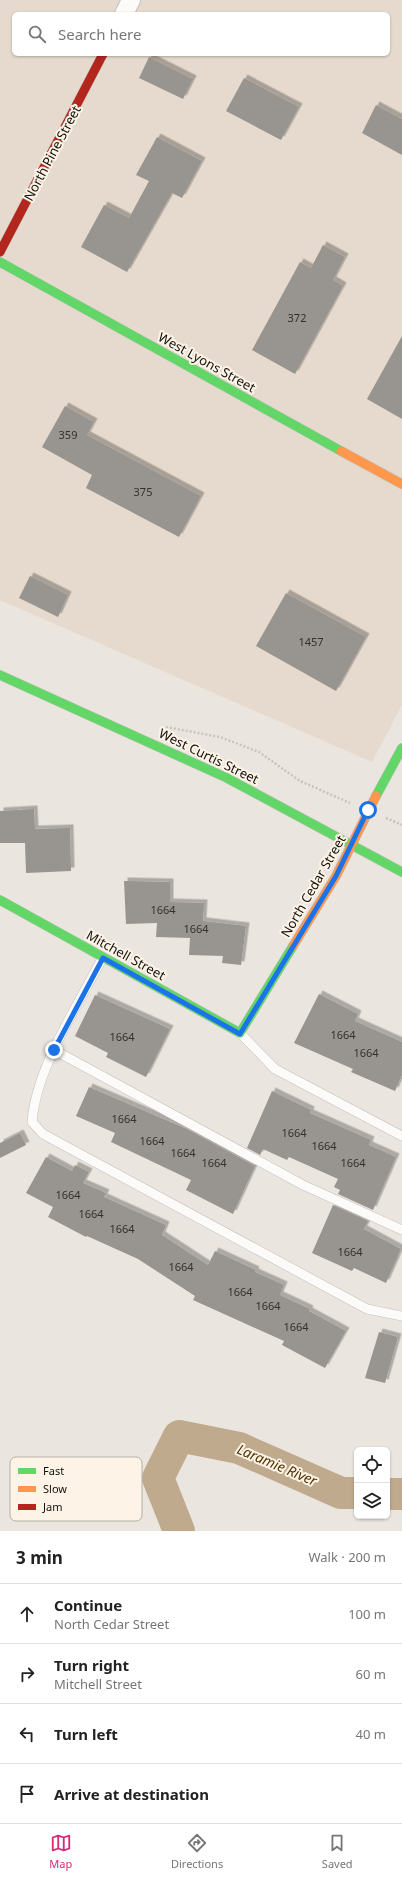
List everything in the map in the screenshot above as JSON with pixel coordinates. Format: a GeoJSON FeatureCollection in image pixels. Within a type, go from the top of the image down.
{"type":"FeatureCollection","features":[{"type":"Feature","properties":{"kind":"street"},"geometry":{"type":"LineString","coordinates":[[125,12],[131,0]]}},
{"type":"Feature","properties":{"kind":"street","name":"North Pine Street"},"geometry":{"type":"LineString","coordinates":[[0,252],[102,56]]}},
{"type":"Feature","properties":{"kind":"street","name":"West Lyons Street"},"geometry":{"type":"LineString","coordinates":[[0,262],[402,484]]}},
{"type":"Feature","properties":{"kind":"street","name":"West Curtis Street"},"geometry":{"type":"LineString","coordinates":[[0,675],[227,778],[351,846],[402,872]]}},
{"type":"Feature","properties":{"kind":"street","name":"North Cedar Street"},"geometry":{"type":"LineString","coordinates":[[240,1034],[336,876],[368,810],[402,748]]}},
{"type":"Feature","properties":{"kind":"street","name":"Mitchell Street"},"geometry":{"type":"LineString","coordinates":[[0,900],[240,1034]]}},
{"type":"Feature","properties":{"kind":"lane"},"geometry":{"type":"LineString","coordinates":[[103,958],[54,1050],[34,1104],[32,1122],[43,1134],[367,1309],[402,1316]]}},
{"type":"Feature","properties":{"kind":"lane"},"geometry":{"type":"LineString","coordinates":[[240,1034],[275,1069],[402,1136]]}},
{"type":"Feature","properties":{"kind":"lane"},"geometry":{"type":"LineString","coordinates":[[54,1050],[303,1185],[402,1230]]}},
{"type":"Feature","properties":{"kind":"path"},"geometry":{"type":"LineString","coordinates":[[162,727],[220,737],[259,752],[300,781],[402,825]]}},
{"type":"Feature","properties":{"kind":"shaded area"},"geometry":{"type":"Polygon","coordinates":[[[0,0],[402,0],[402,705],[372,762],[0,600],[0,0]]]}},
{"type":"Feature","properties":{"kind":"building"},"geometry":{"type":"Polygon","coordinates":[[[149,57],[193,79],[183,99],[139,78],[149,57]]]}},
{"type":"Feature","properties":{"kind":"building"},"geometry":{"type":"Polygon","coordinates":[[[244,78],[299,107],[281,140],[226,111],[244,78]]]}},
{"type":"Feature","properties":{"kind":"building"},"geometry":{"type":"Polygon","coordinates":[[[376,105],[402,119],[402,155],[362,133],[376,105]]]}},
{"type":"Feature","properties":{"kind":"building"},"geometry":{"type":"Polygon","coordinates":[[[157,137],[202,161],[182,198],[172,193],[127,272],[81,247],[104,205],[129,218],[149,181],[136,175],[157,137]]]}},
{"type":"Feature","properties":{"kind":"building"},"geometry":{"type":"Polygon","coordinates":[[[323,245],[345,257],[333,280],[343,286],[295,374],[252,350],[300,262],[311,268],[323,245]]]}},
{"type":"Feature","properties":{"kind":"building"},"geometry":{"type":"Polygon","coordinates":[[[402,336],[402,419],[367,399],[402,336]]]}},
{"type":"Feature","properties":{"kind":"building"},"geometry":{"type":"Polygon","coordinates":[[[65,406],[94,422],[87,435],[201,496],[179,537],[86,488],[92,475],[42,447],[65,406]]]}},
{"type":"Feature","properties":{"kind":"building"},"geometry":{"type":"Polygon","coordinates":[[[30,576],[68,595],[58,617],[19,598],[30,576]]]}},
{"type":"Feature","properties":{"kind":"building"},"geometry":{"type":"Polygon","coordinates":[[[286,593],[366,637],[336,691],[256,646],[286,593]]]}},
{"type":"Feature","properties":{"kind":"building"},"geometry":{"type":"Polygon","coordinates":[[[34,809],[35,829],[70,828],[71,871],[26,873],[25,843],[0,843],[0,811],[34,809]]]}},
{"type":"Feature","properties":{"kind":"building"},"geometry":{"type":"Polygon","coordinates":[[[124,881],[170,882],[170,902],[204,903],[203,921],[246,926],[241,965],[222,963],[223,956],[189,955],[190,938],[156,937],[157,923],[126,924],[124,881]]]}},
{"type":"Feature","properties":{"kind":"building"},"geometry":{"type":"Polygon","coordinates":[[[319,994],[358,1014],[355,1021],[402,1042],[402,1075],[395,1091],[351,1072],[353,1069],[294,1043],[319,994]]]}},
{"type":"Feature","properties":{"kind":"building"},"geometry":{"type":"Polygon","coordinates":[[[95,995],[170,1029],[146,1077],[106,1057],[108,1053],[75,1036],[95,995]]]}},
{"type":"Feature","properties":{"kind":"building"},"geometry":{"type":"Polygon","coordinates":[[[89,1087],[187,1129],[255,1166],[233,1214],[186,1190],[191,1180],[111,1142],[115,1133],[76,1116],[89,1087]]]}},
{"type":"Feature","properties":{"kind":"building"},"geometry":{"type":"Polygon","coordinates":[[[272,1091],[311,1110],[310,1113],[371,1140],[369,1145],[396,1157],[373,1210],[338,1194],[340,1190],[334,1187],[338,1179],[289,1157],[287,1160],[263,1149],[260,1155],[247,1148],[272,1091]]]}},
{"type":"Feature","properties":{"kind":"building"},"geometry":{"type":"Polygon","coordinates":[[[20,1133],[26,1145],[0,1158],[0,1143],[20,1133]]]}},
{"type":"Feature","properties":{"kind":"building"},"geometry":{"type":"Polygon","coordinates":[[[46,1157],[72,1171],[75,1165],[89,1172],[83,1183],[106,1193],[104,1197],[166,1225],[162,1235],[208,1265],[215,1251],[256,1270],[255,1272],[284,1285],[280,1295],[310,1309],[309,1311],[346,1331],[325,1368],[282,1345],[284,1341],[193,1300],[195,1296],[138,1259],[87,1236],[86,1237],[48,1217],[53,1207],[26,1193],[46,1157]]]}},
{"type":"Feature","properties":{"kind":"building"},"geometry":{"type":"Polygon","coordinates":[[[333,1205],[368,1221],[364,1229],[401,1249],[386,1283],[354,1268],[352,1271],[312,1253],[333,1205]]]}},
{"type":"Feature","properties":{"kind":"building"},"geometry":{"type":"Polygon","coordinates":[[[379,1332],[398,1337],[385,1383],[365,1378],[379,1332]]]}},
{"type":"Feature","properties":{"kind":"waterway","name":"Laramie River"},"geometry":{"type":"LineString","coordinates":[[179,1531],[158,1478],[179,1436],[239,1448],[341,1493],[354,1493]]}},
{"type":"Feature","properties":{"kind":"waterway","name":"Laramie River"},"geometry":{"type":"LineString","coordinates":[[390,1494],[402,1494]]}},
{"type":"Feature","properties":{"kind":"traffic: fast"},"geometry":{"type":"LineString","coordinates":[[0,262],[341,451]]}},
{"type":"Feature","properties":{"kind":"traffic: fast"},"geometry":{"type":"LineString","coordinates":[[0,675],[227,778],[402,872]]}},
{"type":"Feature","properties":{"kind":"traffic: fast"},"geometry":{"type":"LineString","coordinates":[[376,796],[402,748]]}},
{"type":"Feature","properties":{"kind":"traffic: fast"},"geometry":{"type":"LineString","coordinates":[[0,900],[240,1033],[293,946]]}},
{"type":"Feature","properties":{"kind":"traffic: slow"},"geometry":{"type":"LineString","coordinates":[[341,451],[402,484]]}},
{"type":"Feature","properties":{"kind":"traffic: slow"},"geometry":{"type":"LineString","coordinates":[[293,946],[336,876],[376,796]]}},
{"type":"Feature","properties":{"kind":"traffic: jam"},"geometry":{"type":"LineString","coordinates":[[0,252],[102,56]]}},
{"type":"Feature","properties":{"kind":"route"},"geometry":{"type":"LineString","coordinates":[[54,1050],[103,958],[240,1034],[336,876],[368,810]]}}]}
